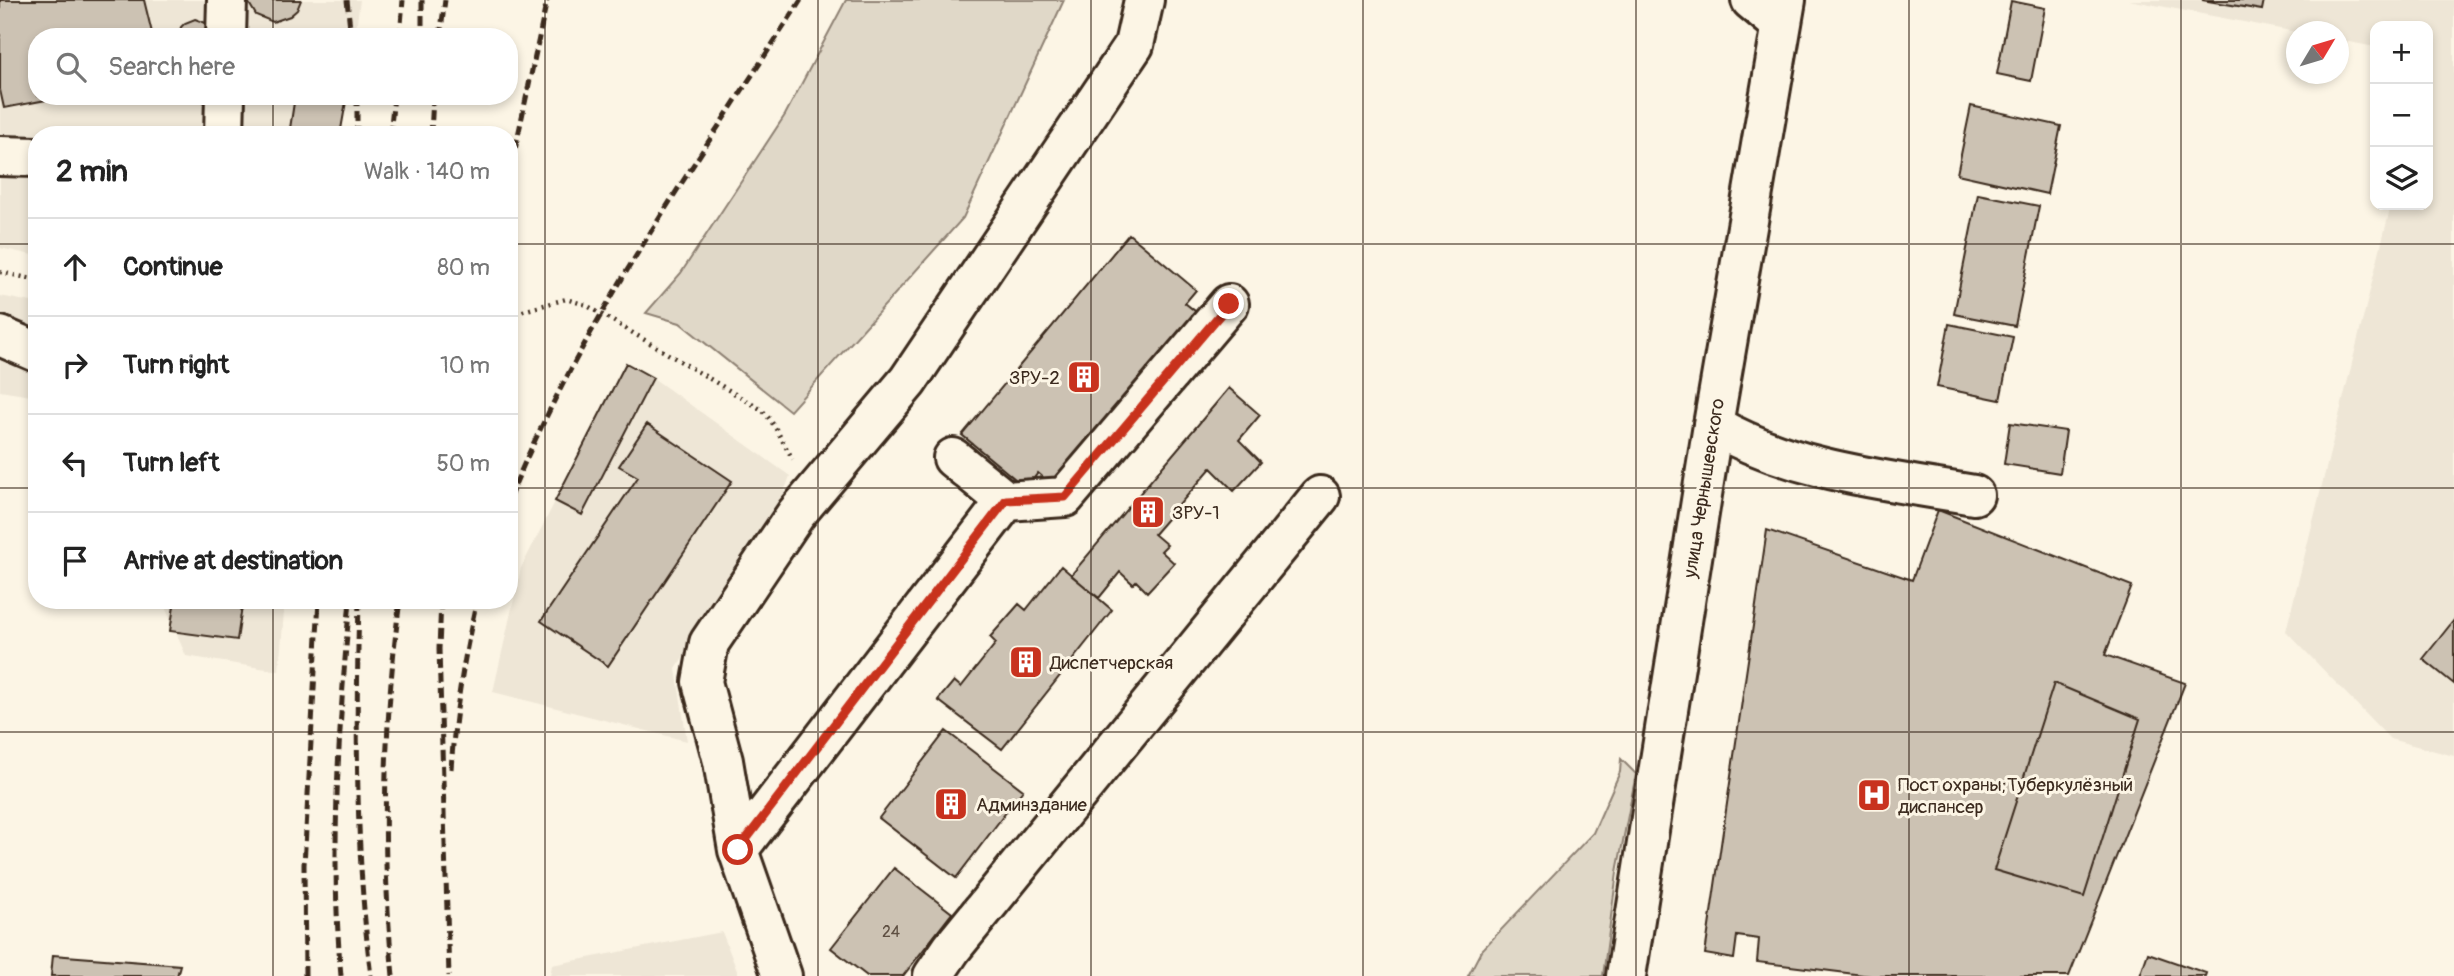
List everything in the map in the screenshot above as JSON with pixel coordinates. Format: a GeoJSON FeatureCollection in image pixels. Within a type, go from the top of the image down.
{"type":"FeatureCollection","features":[{"type":"Feature","properties":{"kind":"street"},"geometry":{"type":"LineString","coordinates":[[226,28],[227,0]]}},
{"type":"Feature","properties":{"kind":"street"},"geometry":{"type":"LineString","coordinates":[[782,976],[738,850],[723,761],[702,682],[709,643],[796,514],[908,381],[1133,45],[1144,0]]}},
{"type":"Feature","properties":{"kind":"street"},"geometry":{"type":"LineString","coordinates":[[1751,0],[1784,12]]}},
{"type":"Feature","properties":{"kind":"street","name":"улица Чернышевского"},"geometry":{"type":"LineString","coordinates":[[1626,976],[1713,425],[1784,12]]}},
{"type":"Feature","properties":{"kind":"street"},"geometry":{"type":"LineString","coordinates":[[225,105],[225,126]]}},
{"type":"Feature","properties":{"kind":"street"},"geometry":{"type":"LineString","coordinates":[[0,156],[28,157]]}},
{"type":"Feature","properties":{"kind":"street"},"geometry":{"type":"LineString","coordinates":[[953,458],[1006,500],[1065,497],[1229,304]]}},
{"type":"Feature","properties":{"kind":"street"},"geometry":{"type":"LineString","coordinates":[[0,336],[28,348]]}},
{"type":"Feature","properties":{"kind":"street"},"geometry":{"type":"LineString","coordinates":[[1713,425],[1733,437],[1779,454],[1843,473],[1974,495]]}},
{"type":"Feature","properties":{"kind":"street"},"geometry":{"type":"LineString","coordinates":[[933,976],[953,947],[1320,496]]}},
{"type":"Feature","properties":{"kind":"street"},"geometry":{"type":"LineString","coordinates":[[738,850],[1006,500]]}},
{"type":"Feature","properties":{"kind":"path"},"geometry":{"type":"LineString","coordinates":[[0,272],[28,278]]}},
{"type":"Feature","properties":{"kind":"path"},"geometry":{"type":"LineString","coordinates":[[518,312],[566,299],[586,305],[762,410],[776,424],[781,441],[816,491]]}},
{"type":"Feature","properties":{"kind":"shaded area"},"geometry":{"type":"Polygon","coordinates":[[[0,0],[360,0],[356,28],[28,28],[28,105],[345,105],[342,126],[28,126],[28,254],[0,248],[0,0]]]}},
{"type":"Feature","properties":{"kind":"shaded area"},"geometry":{"type":"Polygon","coordinates":[[[846,0],[1064,0],[963,218],[790,411],[680,323],[646,313],[681,273],[785,115],[846,0]]]}},
{"type":"Feature","properties":{"kind":"shaded area"},"geometry":{"type":"Polygon","coordinates":[[[2129,0],[2454,0],[2454,756],[2390,739],[2286,631],[2390,210],[2433,210],[2433,21],[2370,21],[2370,46],[2349,42],[2349,21],[2286,21],[2286,30],[2129,0]]]}},
{"type":"Feature","properties":{"kind":"shaded area"},"geometry":{"type":"Polygon","coordinates":[[[0,296],[28,301],[28,396],[0,391],[0,296]]]}},
{"type":"Feature","properties":{"kind":"shaded area"},"geometry":{"type":"Polygon","coordinates":[[[626,363],[653,378],[790,476],[776,513],[676,669],[687,741],[493,692],[512,609],[518,609],[521,568],[626,363]]]}},
{"type":"Feature","properties":{"kind":"shaded area"},"geometry":{"type":"Polygon","coordinates":[[[166,609],[284,609],[279,671],[186,656],[166,609]]]}},
{"type":"Feature","properties":{"kind":"shaded area"},"geometry":{"type":"Polygon","coordinates":[[[1621,759],[1636,774],[1617,872],[1603,976],[1468,976],[1481,951],[1593,833],[1620,772],[1621,759]]]}},
{"type":"Feature","properties":{"kind":"shaded area"},"geometry":{"type":"Polygon","coordinates":[[[722,932],[739,976],[550,976],[552,965],[722,932]]]}},
{"type":"Feature","properties":{"kind":"building"},"geometry":{"type":"Polygon","coordinates":[[[0,0],[144,0],[151,28],[28,28],[28,103],[4,108],[0,90],[0,0]]]}},
{"type":"Feature","properties":{"kind":"building"},"geometry":{"type":"Polygon","coordinates":[[[247,0],[301,0],[297,10],[290,16],[273,22],[256,15],[247,0]]]}},
{"type":"Feature","properties":{"kind":"building"},"geometry":{"type":"Polygon","coordinates":[[[2202,0],[2264,0],[2262,10],[2202,0]]]}},
{"type":"Feature","properties":{"kind":"building"},"geometry":{"type":"Polygon","coordinates":[[[2011,1],[2045,8],[2031,81],[1997,74],[2011,1]]]}},
{"type":"Feature","properties":{"kind":"building"},"geometry":{"type":"Polygon","coordinates":[[[195,19],[206,23],[208,28],[181,28],[195,19]]]}},
{"type":"Feature","properties":{"kind":"building"},"geometry":{"type":"Polygon","coordinates":[[[294,105],[345,105],[342,126],[290,126],[294,105]]]}},
{"type":"Feature","properties":{"kind":"building"},"geometry":{"type":"Polygon","coordinates":[[[1971,106],[2061,126],[2047,194],[1957,174],[1971,106]]]}},
{"type":"Feature","properties":{"kind":"building"},"geometry":{"type":"Polygon","coordinates":[[[1978,194],[2039,206],[2015,326],[1954,314],[1978,194]]]}},
{"type":"Feature","properties":{"kind":"building","name":"ЗРУ-2"},"geometry":{"type":"Polygon","coordinates":[[[1129,234],[1196,290],[1185,303],[1205,319],[1061,493],[1038,473],[1026,488],[962,435],[1129,234]]]}},
{"type":"Feature","properties":{"kind":"building"},"geometry":{"type":"Polygon","coordinates":[[[1949,324],[2013,337],[2000,400],[1937,387],[1949,324]]]}},
{"type":"Feature","properties":{"kind":"building"},"geometry":{"type":"Polygon","coordinates":[[[626,363],[653,378],[582,515],[555,501],[626,363]]]}},
{"type":"Feature","properties":{"kind":"building","name":"ЗРУ-1"},"geometry":{"type":"Polygon","coordinates":[[[1229,388],[1260,415],[1239,440],[1261,462],[1234,491],[1211,468],[1154,534],[1167,545],[1161,551],[1174,563],[1147,592],[1136,581],[1133,584],[1120,572],[1099,598],[1071,575],[1229,388]]]}},
{"type":"Feature","properties":{"kind":"building"},"geometry":{"type":"Polygon","coordinates":[[[2010,423],[2066,431],[2060,473],[2004,464],[2010,423]]]}},
{"type":"Feature","properties":{"kind":"building"},"geometry":{"type":"Polygon","coordinates":[[[647,424],[732,481],[608,666],[541,621],[638,477],[619,466],[647,424]]]}},
{"type":"Feature","properties":{"kind":"building","name":"Пост охраны;Туберкулёзный диспансер"},"geometry":{"type":"Polygon","coordinates":[[[1938,510],[2132,586],[2105,655],[2185,683],[2069,976],[1871,976],[1757,962],[1759,939],[1737,936],[1734,959],[1705,954],[1767,530],[1912,580],[1938,510]],[[2054,683],[1994,870],[2084,897],[2140,719],[2054,683]]]}},
{"type":"Feature","properties":{"kind":"building","name":"Диспетчерская"},"geometry":{"type":"Polygon","coordinates":[[[1061,566],[1112,610],[1002,749],[938,700],[954,681],[961,687],[996,643],[990,637],[1019,604],[1026,610],[1061,566]]]}},
{"type":"Feature","properties":{"kind":"building"},"geometry":{"type":"Polygon","coordinates":[[[174,609],[242,609],[237,640],[170,631],[174,609]]]}},
{"type":"Feature","properties":{"kind":"building"},"geometry":{"type":"Polygon","coordinates":[[[2454,620],[2454,684],[2423,659],[2454,620]]]}},
{"type":"Feature","properties":{"kind":"building"},"geometry":{"type":"Polygon","coordinates":[[[2054,683],[2140,719],[2084,897],[1994,870],[2054,683]]]}},
{"type":"Feature","properties":{"kind":"building","name":"Админздание"},"geometry":{"type":"Polygon","coordinates":[[[946,731],[1023,790],[956,878],[879,818],[946,731]]]}},
{"type":"Feature","properties":{"kind":"building"},"geometry":{"type":"Polygon","coordinates":[[[894,868],[952,913],[903,976],[867,976],[831,948],[894,868]]]}},
{"type":"Feature","properties":{"kind":"building"},"geometry":{"type":"Polygon","coordinates":[[[2148,953],[2206,973],[2205,976],[2140,976],[2148,953]]]}},
{"type":"Feature","properties":{"kind":"building"},"geometry":{"type":"Polygon","coordinates":[[[53,955],[180,965],[177,976],[51,976],[53,955]]]}},
{"type":"Feature","properties":{"kind":"railway"},"geometry":{"type":"LineString","coordinates":[[347,0],[350,28]]}},
{"type":"Feature","properties":{"kind":"railway"},"geometry":{"type":"LineString","coordinates":[[401,28],[403,0]]}},
{"type":"Feature","properties":{"kind":"railway"},"geometry":{"type":"LineString","coordinates":[[422,0],[422,28]]}},
{"type":"Feature","properties":{"kind":"railway"},"geometry":{"type":"LineString","coordinates":[[441,28],[445,0]]}},
{"type":"Feature","properties":{"kind":"railway"},"geometry":{"type":"LineString","coordinates":[[518,136],[547,0]]}},
{"type":"Feature","properties":{"kind":"railway"},"geometry":{"type":"LineString","coordinates":[[518,479],[571,368],[606,305],[682,182],[801,0]]}},
{"type":"Feature","properties":{"kind":"railway"},"geometry":{"type":"LineString","coordinates":[[357,105],[357,126]]}},
{"type":"Feature","properties":{"kind":"railway"},"geometry":{"type":"LineString","coordinates":[[391,126],[393,105]]}},
{"type":"Feature","properties":{"kind":"railway"},"geometry":{"type":"LineString","coordinates":[[431,126],[433,105]]}},
{"type":"Feature","properties":{"kind":"railway"},"geometry":{"type":"LineString","coordinates":[[305,976],[304,865],[318,609]]}},
{"type":"Feature","properties":{"kind":"railway"},"geometry":{"type":"LineString","coordinates":[[341,976],[336,835],[339,741],[349,609]]}},
{"type":"Feature","properties":{"kind":"railway"},"geometry":{"type":"LineString","coordinates":[[359,609],[359,835],[371,976]]}},
{"type":"Feature","properties":{"kind":"railway"},"geometry":{"type":"LineString","coordinates":[[393,976],[385,835],[387,741],[399,609]]}},
{"type":"Feature","properties":{"kind":"railway"},"geometry":{"type":"LineString","coordinates":[[441,609],[439,649],[449,976]]}},
{"type":"Feature","properties":{"kind":"railway"},"geometry":{"type":"LineString","coordinates":[[451,769],[461,684],[475,609]]}},
{"type":"Feature","properties":{"kind":"place","name":"ЗРУ-2"},"geometry":{"type":"Point","coordinates":[1084,377]}},
{"type":"Feature","properties":{"kind":"place","name":"ЗРУ-1"},"geometry":{"type":"Point","coordinates":[1148,512]}},
{"type":"Feature","properties":{"kind":"place","name":"Диспетчерская"},"geometry":{"type":"Point","coordinates":[1026,662]}},
{"type":"Feature","properties":{"kind":"place","name":"Пост охраны;Туберкулёзный диспансер"},"geometry":{"type":"Point","coordinates":[1874,795]}},
{"type":"Feature","properties":{"kind":"place","name":"Админздание"},"geometry":{"type":"Point","coordinates":[951,804]}},
{"type":"Feature","properties":{"kind":"route"},"geometry":{"type":"LineString","coordinates":[[738,850],[1006,500],[1065,497],[1229,304]]}}]}
